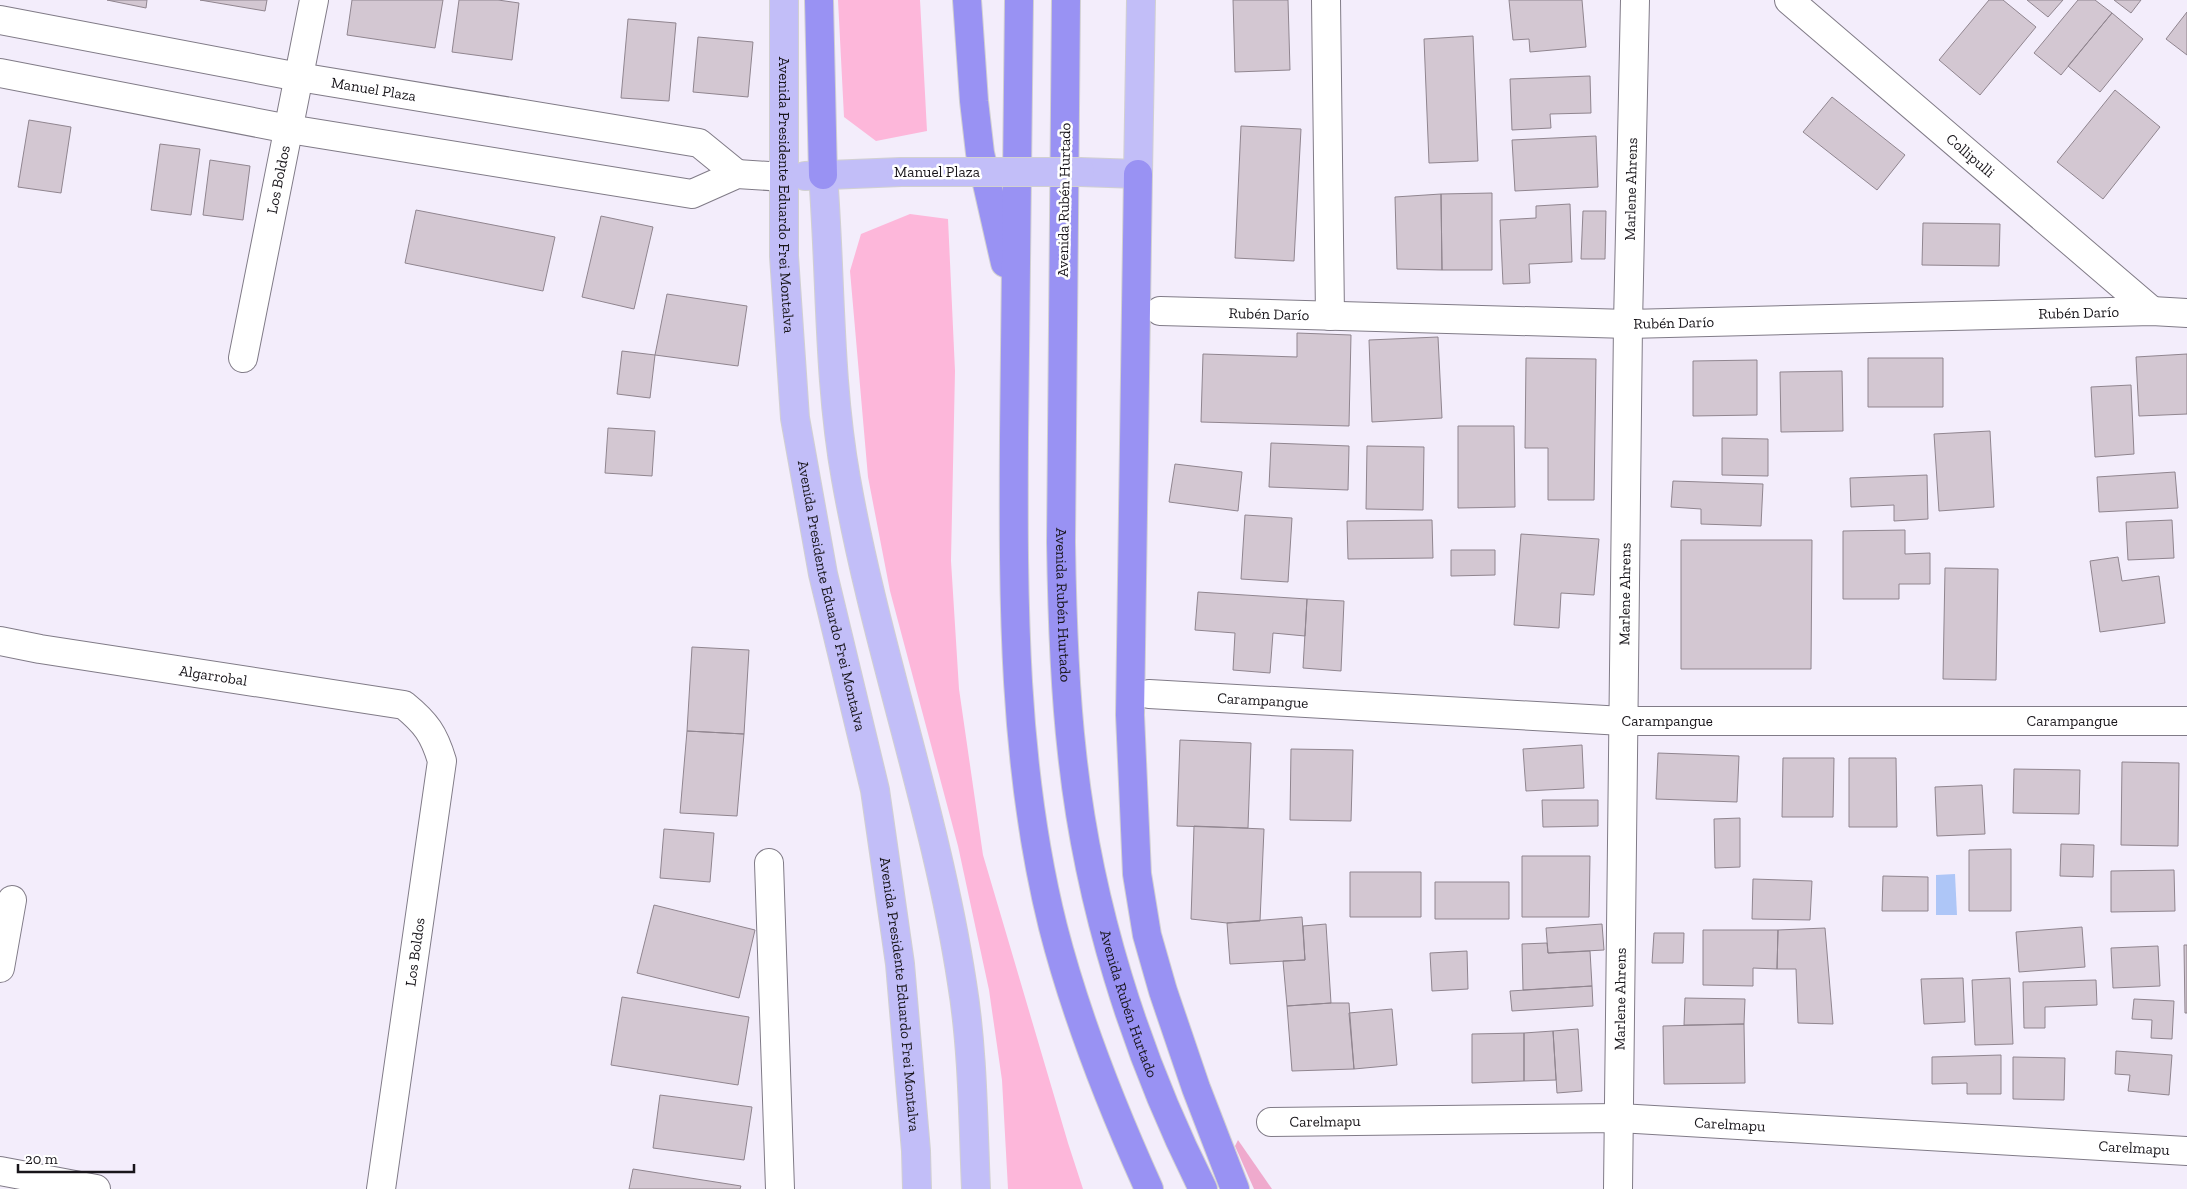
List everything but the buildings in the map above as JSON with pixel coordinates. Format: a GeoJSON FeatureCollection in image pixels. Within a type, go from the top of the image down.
{"type":"FeatureCollection","features":[{"type":"Feature","properties":{"kind":"highway"},"geometry":{"type":"LineString","coordinates":[[819,0],[823,175]]}},
{"type":"Feature","properties":{"kind":"highway"},"geometry":{"type":"LineString","coordinates":[[967,0],[974,101],[980,153],[1015,307]]}},
{"type":"Feature","properties":{"kind":"highway"},"geometry":{"type":"LineString","coordinates":[[1019,0],[1014,597],[1019,696],[1030,803],[1040,864],[1065,968],[1094,1056],[1149,1189]]}},
{"type":"Feature","properties":{"kind":"highway","name":"Avenida Rubén Hurtado"},"geometry":{"type":"LineString","coordinates":[[1066,0],[1061,542],[1072,754],[1096,892],[1126,1002],[1155,1085],[1203,1189]]}},
{"type":"Feature","properties":{"kind":"highway"},"geometry":{"type":"LineString","coordinates":[[1138,174],[1130,715],[1137,874],[1147,935],[1163,991],[1196,1088],[1235,1189]]}},
{"type":"Feature","properties":{"kind":"main road","name":"Avenida Presidente Eduardo Frei Montalva"},"geometry":{"type":"LineString","coordinates":[[784,0],[784,256],[795,418],[823,574],[875,790],[900,964],[916,1151],[917,1189]]}},
{"type":"Feature","properties":{"kind":"main road"},"geometry":{"type":"LineString","coordinates":[[1138,174],[1141,0]]}},
{"type":"Feature","properties":{"kind":"main road","name":"Manuel Plaza"},"geometry":{"type":"LineString","coordinates":[[784,177],[901,172],[1080,172],[1138,174]]}},
{"type":"Feature","properties":{"kind":"main road"},"geometry":{"type":"LineString","coordinates":[[823,175],[834,390],[846,479],[869,587],[938,862],[962,984],[973,1100],[976,1189]]}},
{"type":"Feature","properties":{"kind":"street","name":"Los Boldos"},"geometry":{"type":"LineString","coordinates":[[244,358],[314,0]]}},
{"type":"Feature","properties":{"kind":"street"},"geometry":{"type":"LineString","coordinates":[[1326,0],[1330,316]]}},
{"type":"Feature","properties":{"kind":"street","name":"Marlene Ahrens"},"geometry":{"type":"LineString","coordinates":[[1618,1189],[1628,324],[1635,0]]}},
{"type":"Feature","properties":{"kind":"street","name":"Collipulli"},"geometry":{"type":"LineString","coordinates":[[1789,0],[2152,311]]}},
{"type":"Feature","properties":{"kind":"street","name":"Manuel Plaza"},"geometry":{"type":"LineString","coordinates":[[0,20],[300,77],[699,143],[737,174]]}},
{"type":"Feature","properties":{"kind":"street","name":"Manuel Plaza"},"geometry":{"type":"LineString","coordinates":[[0,73],[289,129],[692,194],[737,174],[784,177]]}},
{"type":"Feature","properties":{"kind":"street","name":"Rubén Darío"},"geometry":{"type":"LineString","coordinates":[[1160,311],[1628,324],[2152,311],[2187,313]]}},
{"type":"Feature","properties":{"kind":"street","name":"Algarrobal"},"geometry":{"type":"LineString","coordinates":[[0,641],[40,649],[404,705],[422,720]]}},
{"type":"Feature","properties":{"kind":"street","name":"Carampangue"},"geometry":{"type":"LineString","coordinates":[[1149,694],[1623,721],[2187,721]]}},
{"type":"Feature","properties":{"kind":"street","name":"Los Boldos"},"geometry":{"type":"LineString","coordinates":[[381,1189],[442,761],[436,738],[422,720]]}},
{"type":"Feature","properties":{"kind":"street"},"geometry":{"type":"LineString","coordinates":[[769,863],[780,1189]]}},
{"type":"Feature","properties":{"kind":"street"},"geometry":{"type":"LineString","coordinates":[[0,968],[12,900]]}},
{"type":"Feature","properties":{"kind":"street","name":"Carelmapu"},"geometry":{"type":"LineString","coordinates":[[1271,1122],[1619,1118],[2187,1151]]}},
{"type":"Feature","properties":{"kind":"street"},"geometry":{"type":"LineString","coordinates":[[0,1171],[96,1189]]}},
{"type":"Feature","properties":{"kind":"shaded area"},"geometry":{"type":"Polygon","coordinates":[[[838,0],[920,0],[927,131],[876,141],[844,117],[838,0]]]}},
{"type":"Feature","properties":{"kind":"shaded area"},"geometry":{"type":"Polygon","coordinates":[[[910,214],[948,219],[955,371],[951,561],[959,689],[983,855],[1083,1189],[1008,1189],[1002,1080],[989,990],[958,846],[890,591],[868,477],[850,271],[861,234],[910,214]]]}},
{"type":"Feature","properties":{"kind":"shaded area"},"geometry":{"type":"Polygon","coordinates":[[[1238,1140],[1272,1189],[1254,1189],[1235,1146],[1238,1140]]]}},
{"type":"Feature","properties":{"kind":"water"},"geometry":{"type":"Polygon","coordinates":[[[1955,874],[1957,915],[1936,915],[1936,875],[1955,874]]]}}]}
